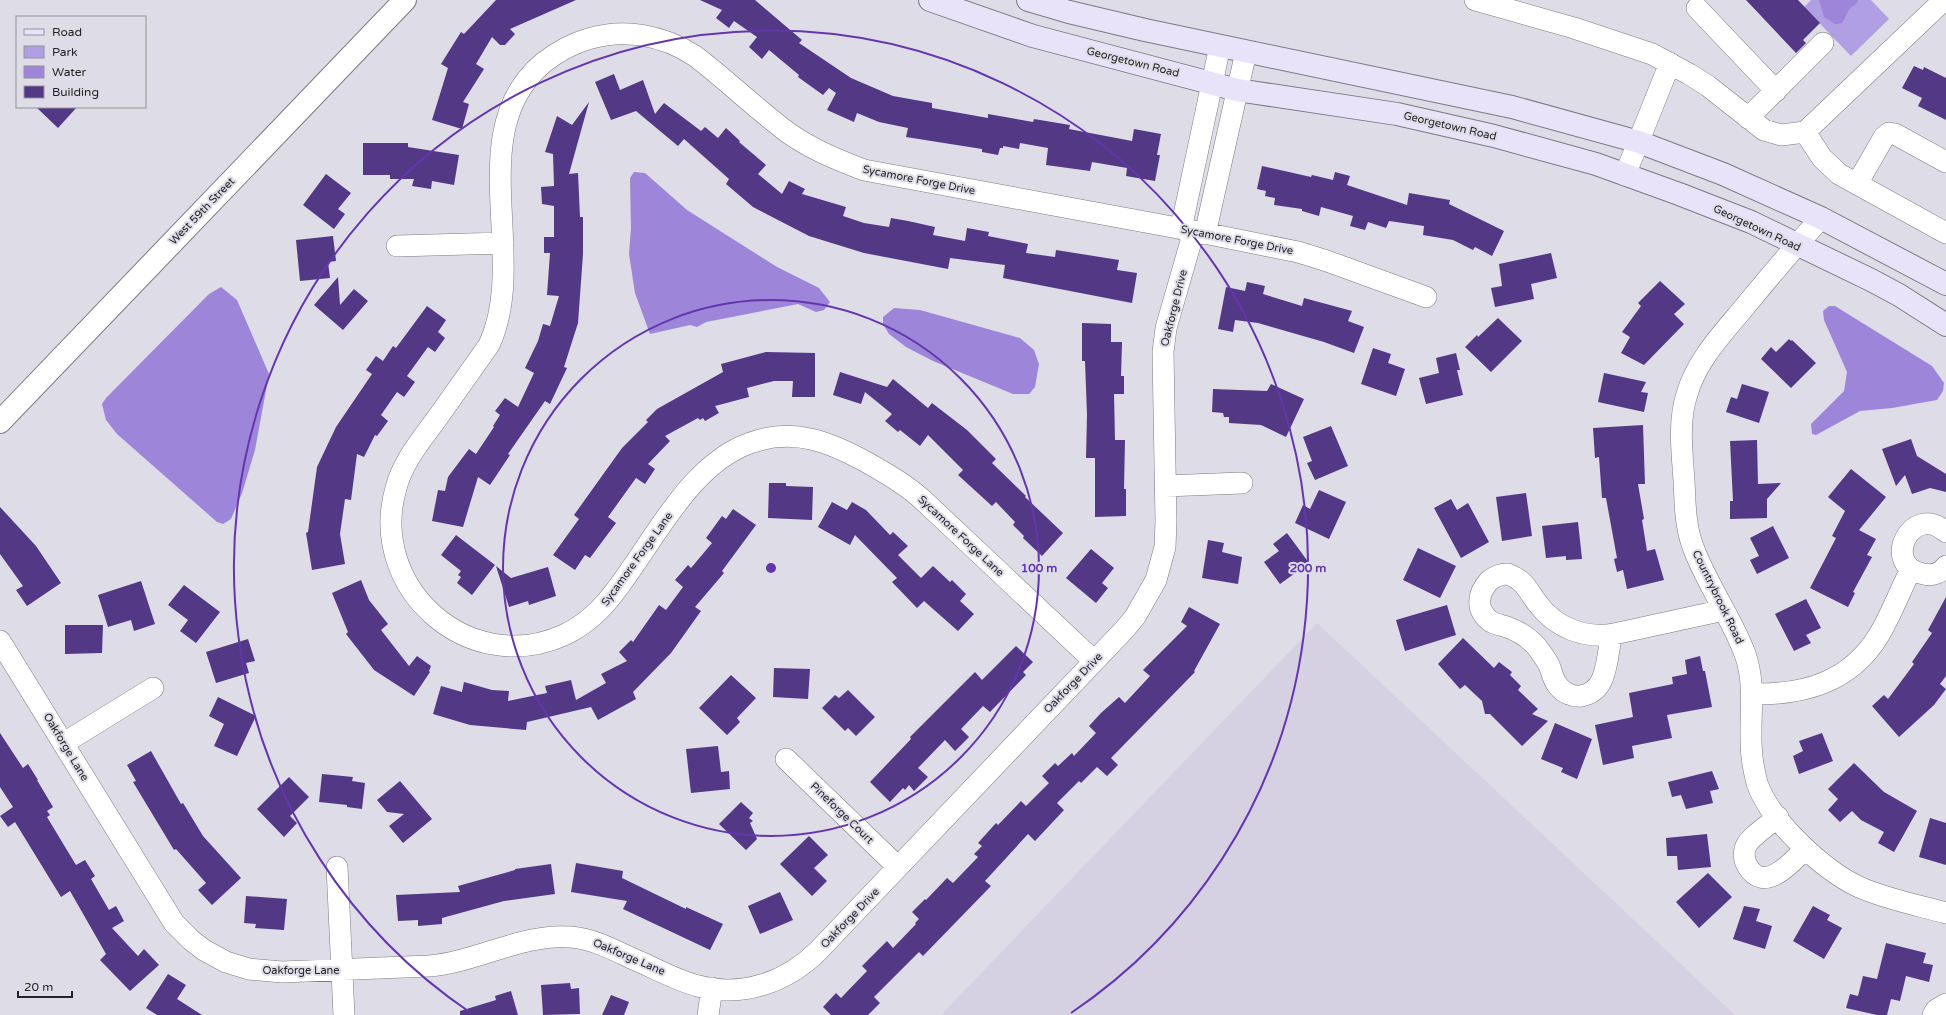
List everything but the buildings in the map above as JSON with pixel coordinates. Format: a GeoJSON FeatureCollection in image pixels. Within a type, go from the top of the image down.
{"type":"FeatureCollection","features":[{"type":"Feature","properties":{"kind":"main road","name":"Georgetown Road"},"geometry":{"type":"LineString","coordinates":[[930,0],[1033,36],[1237,90],[1397,114],[1494,136],[1596,164],[1751,222],[1796,246],[1892,291],[1946,324]]}},
{"type":"Feature","properties":{"kind":"main road"},"geometry":{"type":"LineString","coordinates":[[1028,0],[1077,14],[1246,52],[1512,107],[1639,142],[1723,174],[1821,218],[1946,284]]}},
{"type":"Feature","properties":{"kind":"street","name":"West 59th Street"},"geometry":{"type":"LineString","coordinates":[[0,422],[404,0]]}},
{"type":"Feature","properties":{"kind":"street"},"geometry":{"type":"LineString","coordinates":[[1480,1],[1615,40],[1652,54],[1708,86],[1764,130],[1780,135],[1805,132],[1944,0]]}},
{"type":"Feature","properties":{"kind":"street"},"geometry":{"type":"LineString","coordinates":[[1697,8],[1776,91]]}},
{"type":"Feature","properties":{"kind":"street","name":"Sycamore Forge Drive"},"geometry":{"type":"LineString","coordinates":[[503,243],[502,142],[510,110],[521,88],[536,69],[562,49],[577,42],[601,35],[626,34],[650,36],[681,47],[702,61],[790,134],[826,155],[864,170],[1193,231],[1308,255],[1426,297]]}},
{"type":"Feature","properties":{"kind":"street"},"geometry":{"type":"LineString","coordinates":[[1748,118],[1822,43]]}},
{"type":"Feature","properties":{"kind":"street"},"geometry":{"type":"LineString","coordinates":[[1193,231],[1212,83],[1220,46]]}},
{"type":"Feature","properties":{"kind":"street","name":"Oakforge Drive"},"geometry":{"type":"LineString","coordinates":[[712,988],[729,990],[746,989],[777,980],[793,973],[818,952],[1135,617],[1156,580],[1166,538],[1163,352],[1166,328],[1193,231],[1237,90],[1246,52]]}},
{"type":"Feature","properties":{"kind":"street"},"geometry":{"type":"LineString","coordinates":[[1625,175],[1670,63]]}},
{"type":"Feature","properties":{"kind":"street"},"geometry":{"type":"LineString","coordinates":[[1805,132],[1829,166],[1857,184],[1946,233]]}},
{"type":"Feature","properties":{"kind":"street"},"geometry":{"type":"LineString","coordinates":[[1857,184],[1884,137],[1889,132],[1946,162]]}},
{"type":"Feature","properties":{"kind":"street","name":"Countrybrook Road"},"geometry":{"type":"LineString","coordinates":[[1821,218],[1717,340],[1689,387],[1684,403],[1681,427],[1686,518],[1689,534],[1698,558],[1747,660],[1751,694],[1751,738],[1754,770],[1764,797],[1778,817],[1805,849],[1835,873],[1857,886],[1896,900],[1946,912]]}},
{"type":"Feature","properties":{"kind":"street"},"geometry":{"type":"LineString","coordinates":[[397,246],[503,243]]}},
{"type":"Feature","properties":{"kind":"street","name":"Sycamore Forge Lane"},"geometry":{"type":"LineString","coordinates":[[503,243],[502,300],[496,331],[489,345],[412,452],[397,482],[392,507],[392,540],[402,572],[418,601],[443,623],[474,639],[498,645],[523,645],[548,641],[571,632],[601,609],[612,596],[689,488],[706,469],[727,454],[749,443],[765,439],[790,436],[824,442],[840,448],[905,485],[925,502],[1094,662]]}},
{"type":"Feature","properties":{"kind":"street"},"geometry":{"type":"LineString","coordinates":[[1165,486],[1242,483]]}},
{"type":"Feature","properties":{"kind":"street"},"geometry":{"type":"LineString","coordinates":[[1946,532],[1935,525],[1927,524],[1915,527],[1908,534],[1903,544],[1902,552],[1906,562],[1911,569],[1917,573],[1927,575],[1938,573],[1946,566]]}},
{"type":"Feature","properties":{"kind":"street"},"geometry":{"type":"LineString","coordinates":[[1751,694],[1787,693],[1813,688],[1836,677],[1857,662],[1879,635],[1911,569]]}},
{"type":"Feature","properties":{"kind":"street"},"geometry":{"type":"LineString","coordinates":[[1614,634],[1611,639],[1604,676],[1596,690],[1586,695],[1572,696],[1558,687],[1547,661],[1532,642],[1515,631],[1491,621],[1486,617],[1481,610],[1479,602],[1481,592],[1484,586],[1498,575],[1508,574],[1522,581],[1541,608],[1559,624],[1570,630],[1591,636],[1614,634],[1724,610]]}},
{"type":"Feature","properties":{"kind":"street","name":"Oakforge Lane"},"geometry":{"type":"LineString","coordinates":[[0,641],[64,743],[164,909],[174,923],[190,940],[222,960],[249,969],[282,972],[438,966],[528,941],[553,937],[570,937],[596,942],[688,983],[712,988]]}},
{"type":"Feature","properties":{"kind":"street"},"geometry":{"type":"LineString","coordinates":[[64,743],[153,688]]}},
{"type":"Feature","properties":{"kind":"street","name":"Pineforge Court"},"geometry":{"type":"LineString","coordinates":[[786,760],[898,867]]}},
{"type":"Feature","properties":{"kind":"street"},"geometry":{"type":"LineString","coordinates":[[1778,817],[1745,847],[1745,860],[1751,871],[1768,878],[1777,874],[1805,849]]}},
{"type":"Feature","properties":{"kind":"street"},"geometry":{"type":"LineString","coordinates":[[337,867],[344,1015]]}},
{"type":"Feature","properties":{"kind":"street"},"geometry":{"type":"LineString","coordinates":[[708,1015],[712,988]]}},
{"type":"Feature","properties":{"kind":"street"},"geometry":{"type":"LineString","coordinates":[[1933,1015],[1936,1010],[1946,1004]]}},
{"type":"Feature","properties":{"kind":"shaded area"},"geometry":{"type":"Polygon","coordinates":[[[1317,623],[1735,1015],[941,1015],[1317,623]]]}},
{"type":"Feature","properties":{"kind":"green space"},"geometry":{"type":"Polygon","coordinates":[[[1811,0],[1871,0],[1889,19],[1851,56],[1804,7],[1811,0]]]}},
{"type":"Feature","properties":{"kind":"water"},"geometry":{"type":"Polygon","coordinates":[[[1819,0],[1858,0],[1857,3],[1849,10],[1842,23],[1835,24],[1824,17],[1819,0]]]}},
{"type":"Feature","properties":{"kind":"water"},"geometry":{"type":"Polygon","coordinates":[[[634,172],[645,173],[687,210],[777,267],[819,288],[830,302],[824,310],[816,312],[798,304],[706,322],[697,327],[690,325],[650,334],[635,293],[629,254],[631,228],[630,178],[634,172]]]}},
{"type":"Feature","properties":{"kind":"water"},"geometry":{"type":"Polygon","coordinates":[[[221,287],[237,300],[269,374],[255,450],[242,493],[231,519],[223,524],[217,522],[117,434],[106,420],[102,404],[106,398],[209,294],[221,287]]]}},
{"type":"Feature","properties":{"kind":"water"},"geometry":{"type":"Polygon","coordinates":[[[1829,306],[1835,306],[1932,366],[1944,383],[1943,391],[1937,400],[1892,408],[1860,411],[1816,435],[1812,434],[1811,424],[1844,391],[1847,372],[1824,320],[1823,311],[1829,306]]]}},
{"type":"Feature","properties":{"kind":"water"},"geometry":{"type":"Polygon","coordinates":[[[894,308],[920,310],[1020,338],[1034,350],[1039,364],[1035,387],[1029,394],[1013,394],[933,361],[906,347],[889,334],[883,324],[883,317],[894,308]]]}}]}
